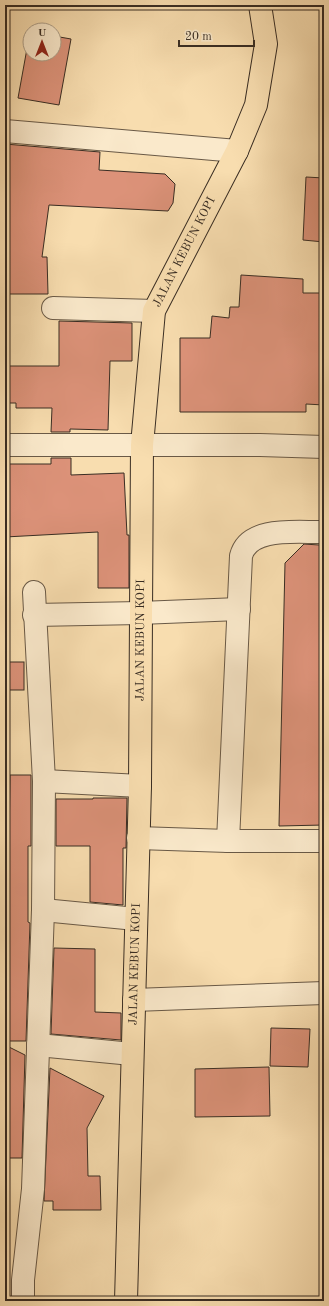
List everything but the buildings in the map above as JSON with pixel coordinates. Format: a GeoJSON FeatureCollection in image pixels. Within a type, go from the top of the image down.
{"type":"FeatureCollection","features":[{"type":"Feature","properties":{"kind":"main road","name":"JALAN KEBUN KOPI"},"geometry":{"type":"LineString","coordinates":[[126,1301],[140,786],[142,446],[154,311],[237,151],[256,105],[266,44],[260,5]]}},
{"type":"Feature","properties":{"kind":"street"},"geometry":{"type":"LineString","coordinates":[[5,131],[237,151]]}},
{"type":"Feature","properties":{"kind":"street"},"geometry":{"type":"LineString","coordinates":[[53,308],[154,311]]}},
{"type":"Feature","properties":{"kind":"street"},"geometry":{"type":"LineString","coordinates":[[5,445],[260,445],[324,447]]}},
{"type":"Feature","properties":{"kind":"street"},"geometry":{"type":"LineString","coordinates":[[228,841],[241,556],[243,549],[257,538],[271,533],[324,532]]}},
{"type":"Feature","properties":{"kind":"street"},"geometry":{"type":"LineString","coordinates":[[22,1301],[33,1189],[43,910],[44,781],[34,615],[34,592]]}},
{"type":"Feature","properties":{"kind":"street"},"geometry":{"type":"LineString","coordinates":[[34,615],[239,609]]}},
{"type":"Feature","properties":{"kind":"street"},"geometry":{"type":"LineString","coordinates":[[44,781],[140,786]]}},
{"type":"Feature","properties":{"kind":"street"},"geometry":{"type":"LineString","coordinates":[[138,838],[228,841],[324,841]]}},
{"type":"Feature","properties":{"kind":"street"},"geometry":{"type":"LineString","coordinates":[[43,910],[136,919]]}},
{"type":"Feature","properties":{"kind":"street"},"geometry":{"type":"LineString","coordinates":[[134,1000],[324,994]]}},
{"type":"Feature","properties":{"kind":"street"},"geometry":{"type":"LineString","coordinates":[[38,1045],[132,1054]]}}]}
